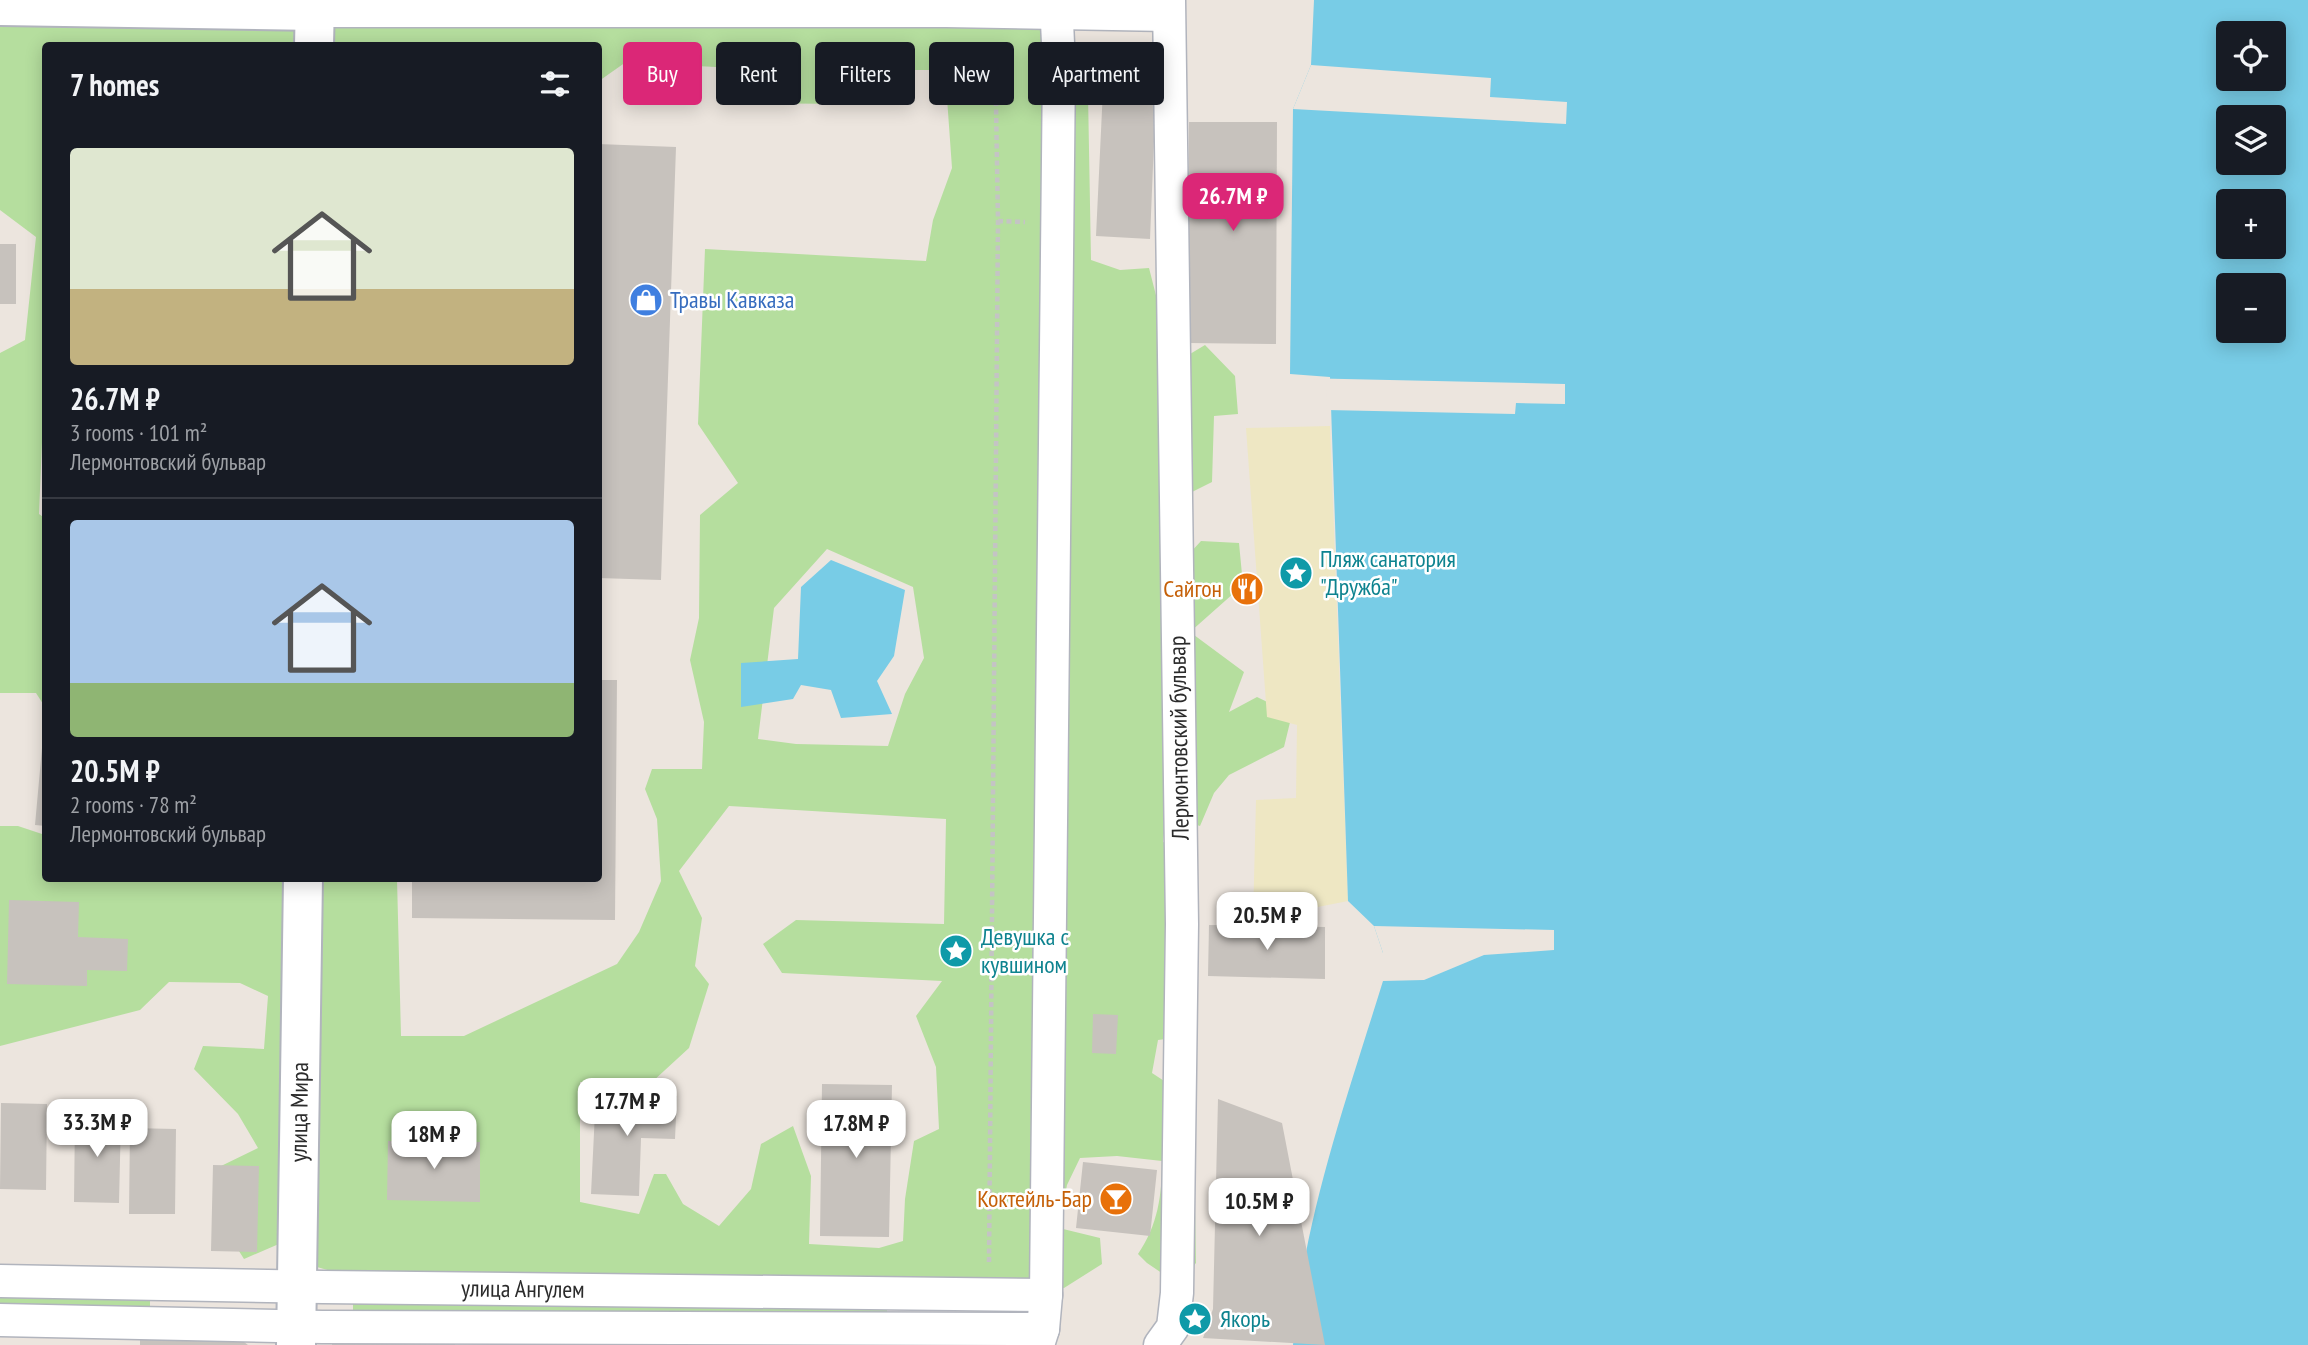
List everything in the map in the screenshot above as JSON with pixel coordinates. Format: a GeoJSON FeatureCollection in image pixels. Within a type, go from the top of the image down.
{"type":"FeatureCollection","features":[{"type":"Feature","properties":{"kind":"street"},"geometry":{"type":"LineString","coordinates":[[0,6],[315,19],[993,12],[1056,6],[1169,8]]}},
{"type":"Feature","properties":{"kind":"street"},"geometry":{"type":"LineString","coordinates":[[1041,1337],[1046,1295],[1059,65],[1056,6]]}},
{"type":"Feature","properties":{"kind":"street","name":"Лермонтовский бульвар"},"geometry":{"type":"LineString","coordinates":[[1160,1345],[1173,1327],[1177,1293],[1182,925],[1169,8]]}},
{"type":"Feature","properties":{"kind":"street","name":"улица Мира"},"geometry":{"type":"LineString","coordinates":[[296,1335],[303,882]]}},
{"type":"Feature","properties":{"kind":"street","name":"улица Ангулем"},"geometry":{"type":"LineString","coordinates":[[0,1281],[1046,1295]]}},
{"type":"Feature","properties":{"kind":"street","name":"улица Ангулем"},"geometry":{"type":"LineString","coordinates":[[0,1320],[296,1335],[1041,1337]]}},
{"type":"Feature","properties":{"kind":"path"},"geometry":{"type":"LineString","coordinates":[[989,1296],[998,221],[993,12]]}},
{"type":"Feature","properties":{"kind":"green space"},"geometry":{"type":"Polygon","coordinates":[[[665,0],[1057,14],[1068,42],[1028,42],[1028,105],[1088,105],[1091,260],[1120,270],[1149,268],[1159,307],[1185,357],[1205,345],[1235,376],[1238,414],[1214,416],[1212,482],[1188,494],[1178,566],[1201,541],[1239,543],[1243,585],[1190,632],[1244,672],[1229,712],[1257,697],[1292,714],[1284,747],[1229,775],[1214,793],[1200,826],[1166,815],[1163,842],[1194,851],[1190,1036],[1158,1040],[1152,1073],[1193,1100],[1196,1263],[1178,1284],[1138,1254],[1154,1221],[1161,1186],[1162,1161],[1117,1156],[1080,1158],[1067,1185],[1059,1228],[1100,1238],[1102,1264],[1064,1288],[362,1280],[317,1267],[288,1240],[244,1259],[215,1213],[219,1167],[258,1148],[238,1114],[194,1069],[203,1046],[264,1049],[268,996],[240,983],[169,982],[140,1010],[0,1046],[0,826],[18,826],[42,834],[42,882],[397,882],[401,1036],[464,1036],[617,964],[639,932],[661,881],[657,819],[645,789],[652,769],[702,769],[704,722],[690,660],[699,618],[700,515],[738,483],[698,424],[705,249],[926,261],[933,220],[952,168],[948,105],[1014,105],[1014,42],[929,42],[929,70],[915,70],[915,42],[815,42],[815,104],[801,104],[801,42],[716,42],[716,67],[702,66],[702,42],[623,42],[623,64],[602,79],[602,42],[42,42],[42,442],[39,514],[42,516],[42,702],[36,693],[0,693],[0,353],[25,340],[36,237],[0,210],[0,19],[354,19],[664,28],[665,0]],[[827,549],[774,608],[758,739],[796,744],[888,746],[905,694],[924,658],[913,587],[827,549]],[[729,806],[679,871],[702,918],[695,966],[709,984],[689,1048],[652,1082],[580,1082],[580,1202],[639,1214],[654,1174],[666,1174],[683,1204],[719,1226],[751,1189],[761,1144],[793,1126],[811,1176],[809,1244],[879,1248],[903,1241],[905,1199],[914,1141],[939,1129],[936,1067],[916,1016],[942,981],[782,973],[763,944],[796,920],[944,924],[946,819],[729,806]]]}},
{"type":"Feature","properties":{"kind":"green space"},"geometry":{"type":"Polygon","coordinates":[[[0,1288],[150,1290],[150,1318],[0,1315],[0,1288]]]}},
{"type":"Feature","properties":{"kind":"green space"},"geometry":{"type":"Polygon","coordinates":[[[353,1291],[887,1296],[887,1324],[353,1318],[353,1291]]]}},
{"type":"Feature","properties":{"kind":"sand","name":"Пляж санатория \"Дружба\""},"geometry":{"type":"Polygon","coordinates":[[[1330,426],[1348,901],[1253,920],[1256,800],[1296,798],[1297,725],[1267,717],[1246,428],[1330,426]]]}},
{"type":"Feature","properties":{"kind":"water"},"geometry":{"type":"Polygon","coordinates":[[[1314,0],[2308,0],[2308,1345],[1293,1345],[1298,1298],[1316,1207],[1383,981],[1383,953],[1374,926],[1348,901],[1330,377],[1290,374],[1293,109],[1311,65],[1314,0]]]}},
{"type":"Feature","properties":{"kind":"water"},"geometry":{"type":"Polygon","coordinates":[[[831,560],[905,590],[894,656],[877,681],[892,714],[841,718],[831,690],[801,685],[793,699],[741,707],[741,663],[798,659],[801,587],[831,560]]]}},
{"type":"Feature","properties":{"kind":"pier"},"geometry":{"type":"Polygon","coordinates":[[[1311,65],[1491,78],[1490,97],[1567,102],[1566,124],[1293,109],[1311,65]]]}},
{"type":"Feature","properties":{"kind":"pier"},"geometry":{"type":"Polygon","coordinates":[[[1299,378],[1565,384],[1565,404],[1516,403],[1515,414],[1327,410],[1326,380],[1299,378]]]}},
{"type":"Feature","properties":{"kind":"pier"},"geometry":{"type":"Polygon","coordinates":[[[1374,926],[1554,930],[1554,950],[1484,955],[1424,980],[1383,981],[1383,953],[1374,926]]]}},
{"type":"Feature","properties":{"kind":"building"},"geometry":{"type":"Polygon","coordinates":[[[1102,105],[1155,105],[1150,239],[1096,236],[1102,105]]]}},
{"type":"Feature","properties":{"kind":"building"},"geometry":{"type":"Polygon","coordinates":[[[1189,122],[1277,122],[1276,344],[1188,343],[1189,122]]]}},
{"type":"Feature","properties":{"kind":"building"},"geometry":{"type":"Polygon","coordinates":[[[602,144],[676,147],[661,580],[602,578],[602,144]]]}},
{"type":"Feature","properties":{"kind":"building"},"geometry":{"type":"Polygon","coordinates":[[[0,244],[16,244],[16,304],[0,304],[0,244]]]}},
{"type":"Feature","properties":{"kind":"building"},"geometry":{"type":"Polygon","coordinates":[[[602,680],[617,680],[615,920],[412,918],[412,882],[602,882],[602,680]]]}},
{"type":"Feature","properties":{"kind":"building"},"geometry":{"type":"Polygon","coordinates":[[[42,748],[42,826],[35,825],[42,748]]]}},
{"type":"Feature","properties":{"kind":"building"},"geometry":{"type":"Polygon","coordinates":[[[9,900],[79,902],[78,937],[128,939],[127,971],[87,970],[87,986],[7,984],[9,900]]]}},
{"type":"Feature","properties":{"kind":"building"},"geometry":{"type":"Polygon","coordinates":[[[1209,925],[1325,927],[1325,979],[1208,976],[1209,925]]]}},
{"type":"Feature","properties":{"kind":"building"},"geometry":{"type":"Polygon","coordinates":[[[1093,1014],[1118,1015],[1116,1054],[1092,1053],[1093,1014]]]}},
{"type":"Feature","properties":{"kind":"building"},"geometry":{"type":"Polygon","coordinates":[[[822,1084],[892,1085],[889,1237],[820,1236],[822,1084]]]}},
{"type":"Feature","properties":{"kind":"building"},"geometry":{"type":"Polygon","coordinates":[[[596,1092],[677,1096],[675,1139],[641,1138],[639,1196],[591,1194],[596,1092]]]}},
{"type":"Feature","properties":{"kind":"building"},"geometry":{"type":"Polygon","coordinates":[[[1218,1099],[1282,1123],[1325,1345],[1203,1338],[1213,1309],[1218,1099]]]}},
{"type":"Feature","properties":{"kind":"building"},"geometry":{"type":"Polygon","coordinates":[[[1,1103],[47,1104],[46,1190],[0,1189],[1,1103]]]}},
{"type":"Feature","properties":{"kind":"building"},"geometry":{"type":"Polygon","coordinates":[[[75,1116],[121,1117],[119,1203],[74,1202],[75,1116]]]}},
{"type":"Feature","properties":{"kind":"building"},"geometry":{"type":"Polygon","coordinates":[[[130,1128],[176,1129],[175,1214],[129,1214],[130,1128]]]}},
{"type":"Feature","properties":{"kind":"building"},"geometry":{"type":"Polygon","coordinates":[[[388,1141],[480,1142],[480,1202],[387,1200],[388,1141]]]}},
{"type":"Feature","properties":{"kind":"building","name":"Коктейль-Бар"},"geometry":{"type":"Polygon","coordinates":[[[1083,1162],[1157,1170],[1150,1236],[1076,1228],[1083,1162]]]}},
{"type":"Feature","properties":{"kind":"building"},"geometry":{"type":"Polygon","coordinates":[[[213,1165],[259,1166],[257,1252],[211,1251],[213,1165]]]}},
{"type":"Feature","properties":{"kind":"building"},"geometry":{"type":"Polygon","coordinates":[[[332,1338],[455,1342],[455,1345],[332,1345],[332,1338]]]}},
{"type":"Feature","properties":{"kind":"building"},"geometry":{"type":"Polygon","coordinates":[[[140,1339],[240,1339],[248,1345],[140,1345],[140,1339]]]}},
{"type":"Feature","properties":{"kind":"place","name":"Травы Кавказа"},"geometry":{"type":"Point","coordinates":[646,300]}},
{"type":"Feature","properties":{"kind":"place","name":"Пляж санатория \"Дружба\""},"geometry":{"type":"Point","coordinates":[1296,573]}},
{"type":"Feature","properties":{"kind":"place","name":"Сайгон"},"geometry":{"type":"Point","coordinates":[1247,589]}},
{"type":"Feature","properties":{"kind":"place","name":"Девушка с кувшином"},"geometry":{"type":"Point","coordinates":[956,951]}},
{"type":"Feature","properties":{"kind":"place","name":"Коктейль-Бар"},"geometry":{"type":"Point","coordinates":[1116,1199]}},
{"type":"Feature","properties":{"kind":"place","name":"Якорь"},"geometry":{"type":"Point","coordinates":[1195,1319]}}]}
